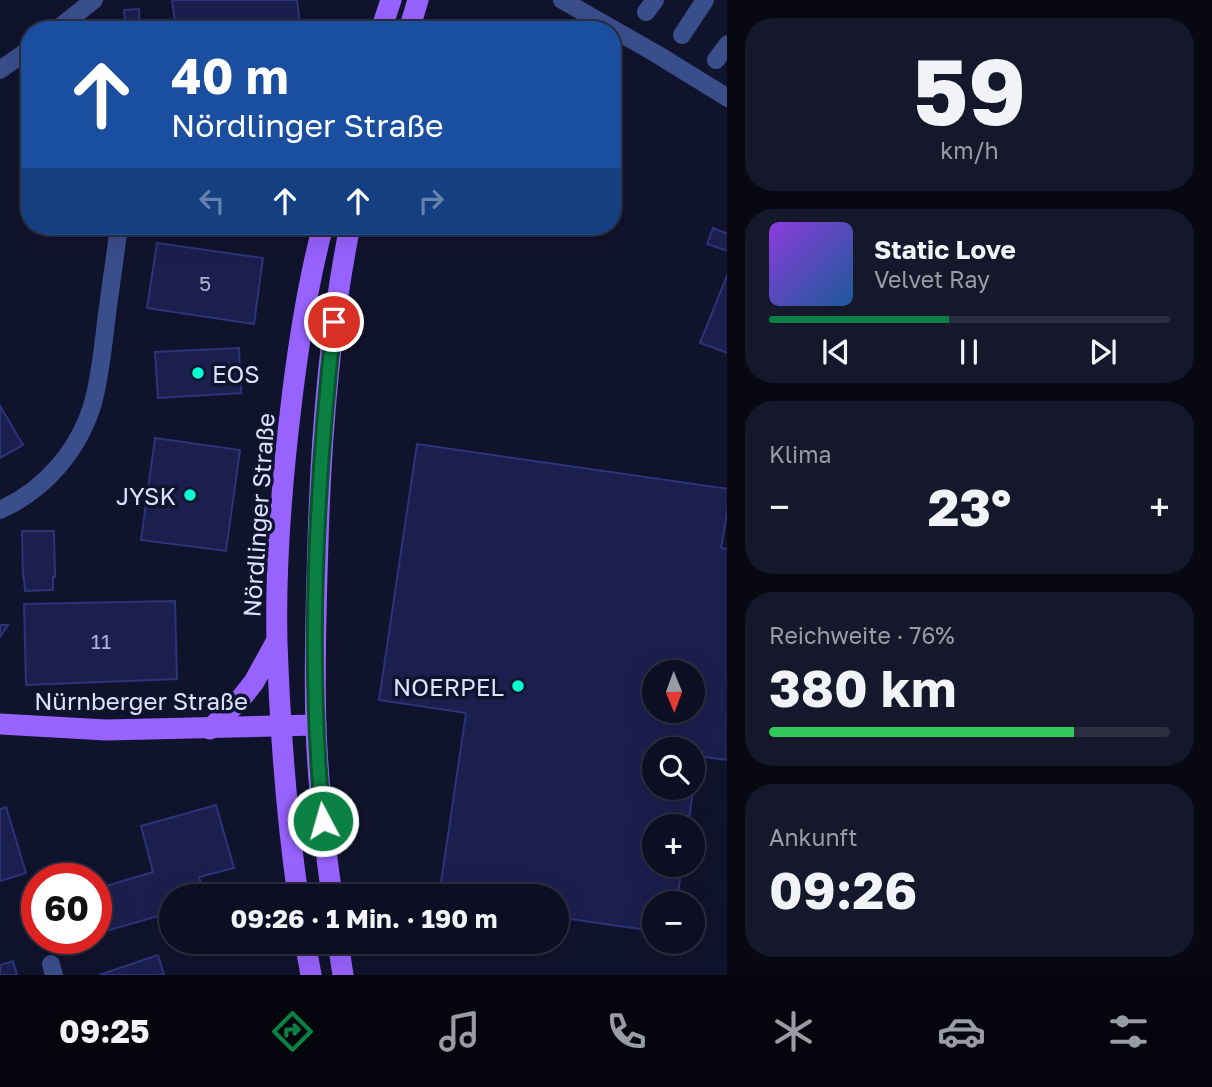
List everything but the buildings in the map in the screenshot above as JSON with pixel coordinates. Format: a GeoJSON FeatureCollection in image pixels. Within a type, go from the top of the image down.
{"type":"FeatureCollection","features":[{"type":"Feature","properties":{"kind":"main road"},"geometry":{"type":"LineString","coordinates":[[384,21],[391,0]]}},
{"type":"Feature","properties":{"kind":"main road"},"geometry":{"type":"LineString","coordinates":[[412,21],[418,0]]}},
{"type":"Feature","properties":{"kind":"main road","name":"Nördlinger Straße"},"geometry":{"type":"LineString","coordinates":[[297,884],[286,795],[277,640],[279,537],[285,455],[297,358],[320,235]]}},
{"type":"Feature","properties":{"kind":"main road"},"geometry":{"type":"LineString","coordinates":[[331,884],[316,725],[316,602],[320,472],[334,322],[348,235]]}},
{"type":"Feature","properties":{"kind":"main road"},"geometry":{"type":"LineString","coordinates":[[210,729],[254,682],[277,640]]}},
{"type":"Feature","properties":{"kind":"main road","name":"Nürnberger Straße"},"geometry":{"type":"LineString","coordinates":[[0,724],[106,730],[316,725]]}},
{"type":"Feature","properties":{"kind":"main road"},"geometry":{"type":"LineString","coordinates":[[307,954],[311,975]]}},
{"type":"Feature","properties":{"kind":"main road"},"geometry":{"type":"LineString","coordinates":[[340,954],[343,975]]}},
{"type":"Feature","properties":{"kind":"street"},"geometry":{"type":"LineString","coordinates":[[78,21],[93,0]]}},
{"type":"Feature","properties":{"kind":"street"},"geometry":{"type":"LineString","coordinates":[[562,0],[599,21]]}},
{"type":"Feature","properties":{"kind":"street"},"geometry":{"type":"LineString","coordinates":[[682,35],[705,0]]}},
{"type":"Feature","properties":{"kind":"street"},"geometry":{"type":"LineString","coordinates":[[621,34],[727,98]]}},
{"type":"Feature","properties":{"kind":"street"},"geometry":{"type":"LineString","coordinates":[[716,60],[727,44]]}},
{"type":"Feature","properties":{"kind":"street"},"geometry":{"type":"LineString","coordinates":[[0,70],[21,55]]}},
{"type":"Feature","properties":{"kind":"street"},"geometry":{"type":"LineString","coordinates":[[0,510],[27,496],[47,479],[71,449],[86,421],[99,373],[118,235]]}},
{"type":"Feature","properties":{"kind":"place","name":"EOS"},"geometry":{"type":"Point","coordinates":[198,373]}},
{"type":"Feature","properties":{"kind":"place","name":"JYSK"},"geometry":{"type":"Point","coordinates":[190,495]}},
{"type":"Feature","properties":{"kind":"place","name":"NOERPEL"},"geometry":{"type":"Point","coordinates":[518,686]}},
{"type":"Feature","properties":{"kind":"route"},"geometry":{"type":"LineString","coordinates":[[323,821],[316,725],[316,602],[320,472],[334,322]]}}]}
